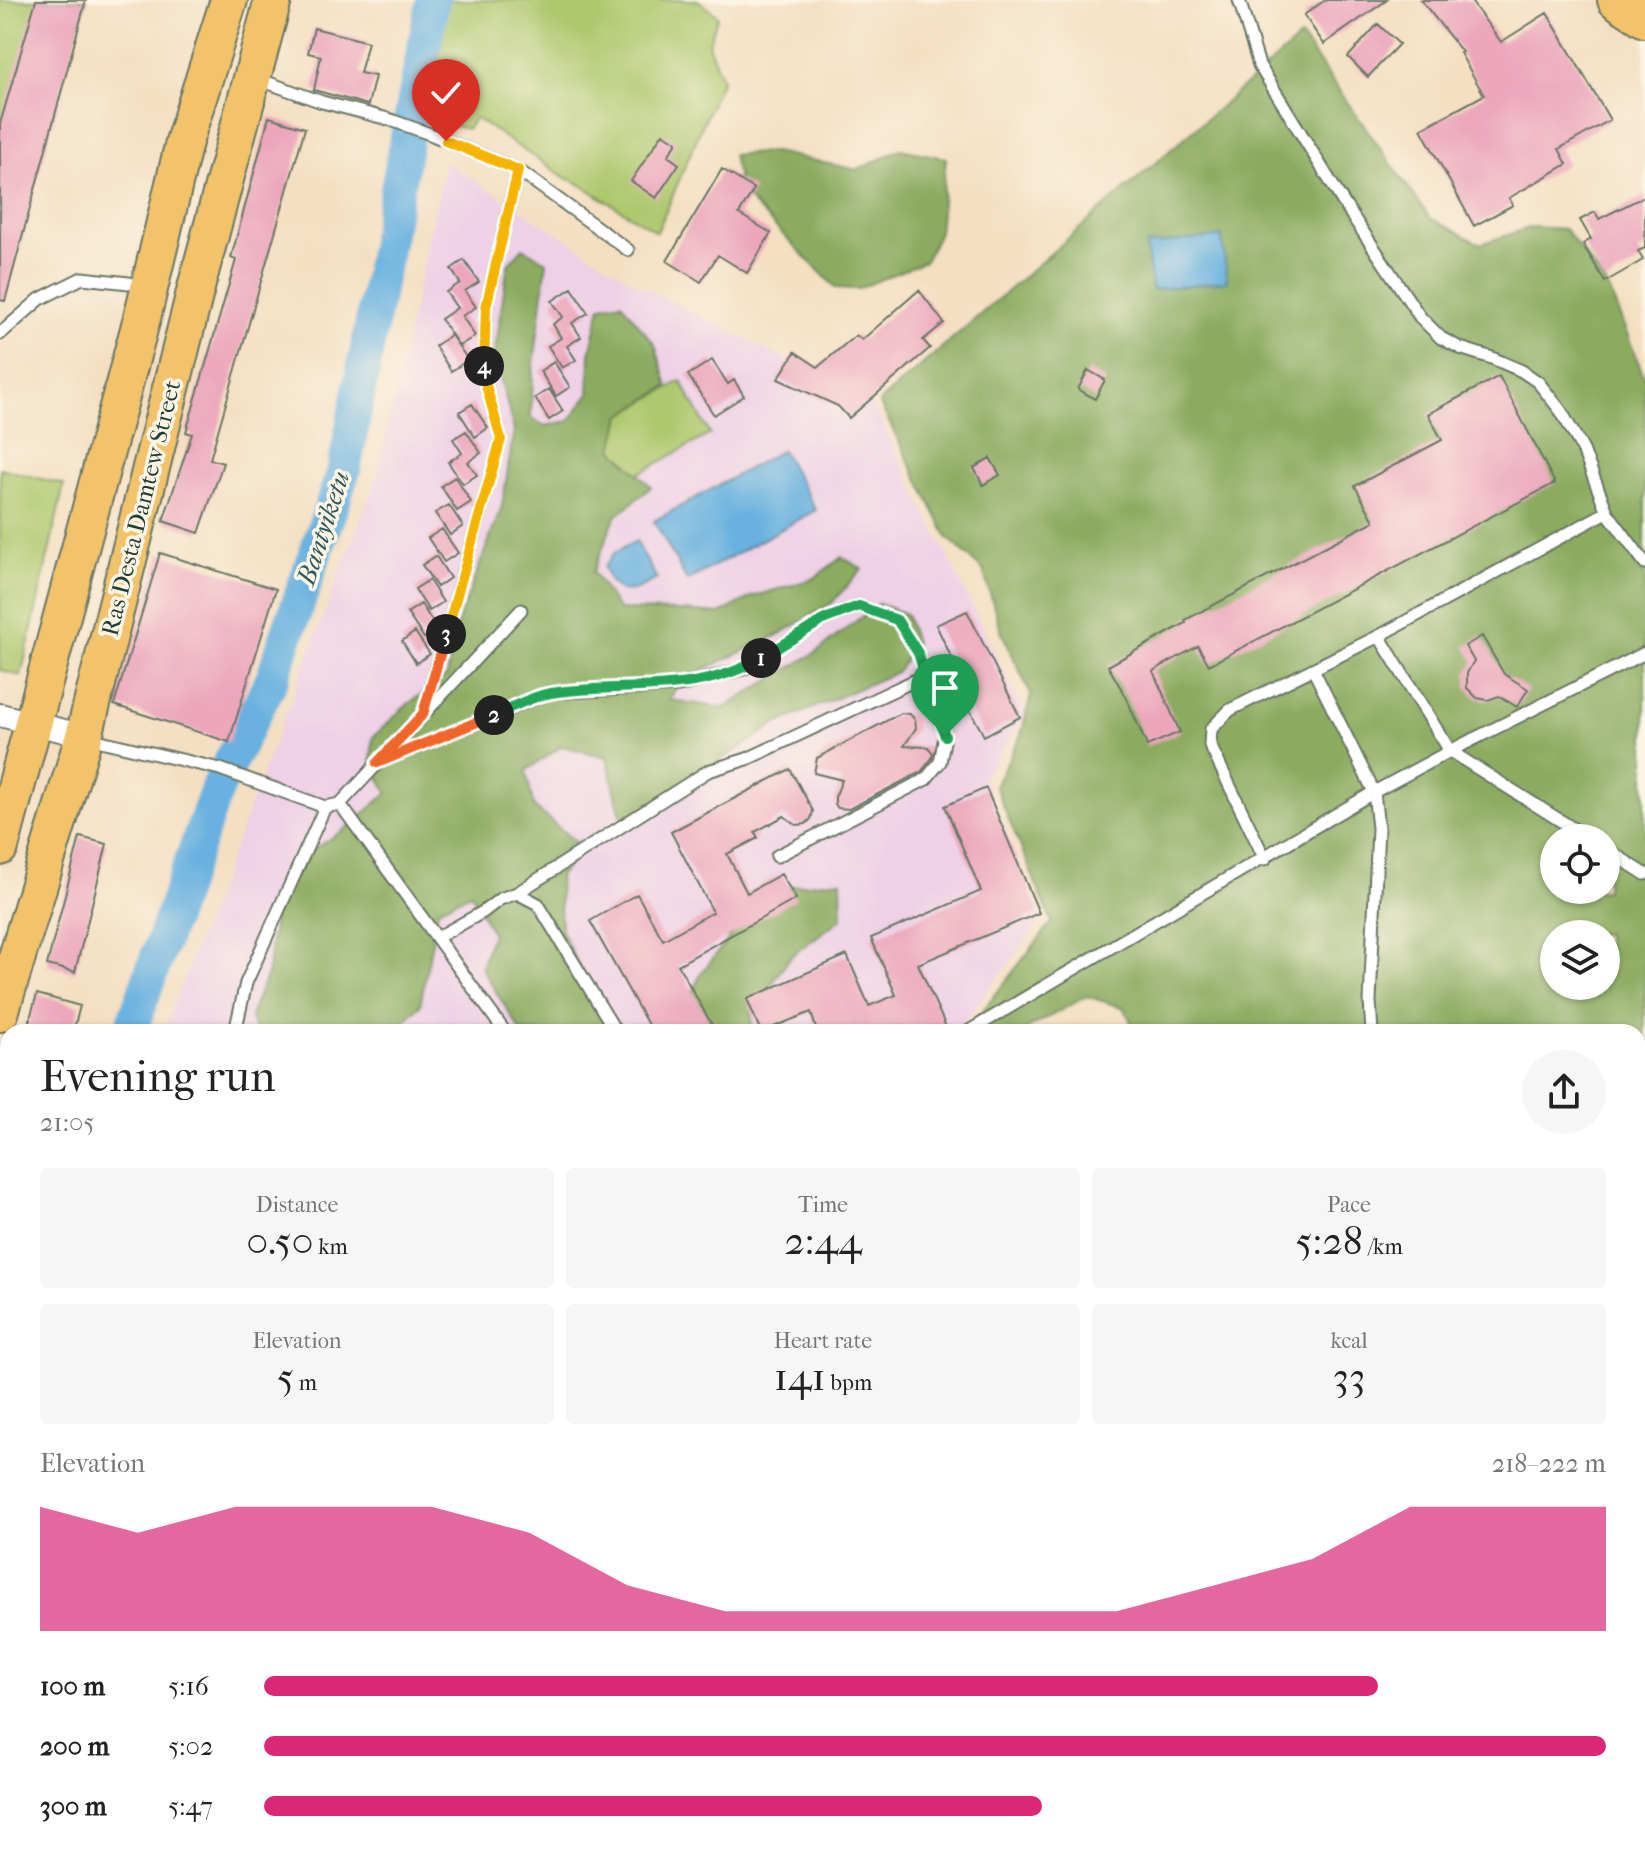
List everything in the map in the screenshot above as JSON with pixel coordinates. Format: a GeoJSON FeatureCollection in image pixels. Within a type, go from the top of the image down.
{"type":"FeatureCollection","features":[{"type":"Feature","properties":{"kind":"main road","name":"Ras Desta Damtew Street"},"geometry":{"type":"LineString","coordinates":[[0,847],[17,720],[149,289],[184,142],[229,0]]}},
{"type":"Feature","properties":{"kind":"main road","name":"Ras Desta Damtew Street"},"geometry":{"type":"LineString","coordinates":[[0,1013],[84,736],[251,76],[273,0]]}},
{"type":"Feature","properties":{"kind":"main road"},"geometry":{"type":"LineString","coordinates":[[1616,0],[1645,19]]}},
{"type":"Feature","properties":{"kind":"street"},"geometry":{"type":"LineString","coordinates":[[17,720],[84,736]]}},
{"type":"Feature","properties":{"kind":"lane"},"geometry":{"type":"LineString","coordinates":[[1239,0],[1259,65],[1343,202],[1420,317],[1441,338],[1502,362],[1538,382],[1561,411],[1583,450],[1607,512],[1645,563]]}},
{"type":"Feature","properties":{"kind":"lane"},"geometry":{"type":"LineString","coordinates":[[251,76],[322,102],[388,119],[518,170],[628,250]]}},
{"type":"Feature","properties":{"kind":"lane"},"geometry":{"type":"LineString","coordinates":[[423,714],[501,439],[484,378],[486,307],[518,170]]}},
{"type":"Feature","properties":{"kind":"lane"},"geometry":{"type":"LineString","coordinates":[[0,334],[40,299],[82,278],[129,283],[149,289]]}},
{"type":"Feature","properties":{"kind":"lane"},"geometry":{"type":"LineString","coordinates":[[1265,859],[1210,745],[1211,729],[1230,710],[1379,636],[1607,512]]}},
{"type":"Feature","properties":{"kind":"lane"},"geometry":{"type":"LineString","coordinates":[[377,763],[548,693],[679,686],[743,669],[825,619],[859,606],[897,620],[918,653],[945,736],[940,762],[926,779],[777,856]]}},
{"type":"Feature","properties":{"kind":"lane"},"geometry":{"type":"LineString","coordinates":[[84,736],[220,769],[325,807],[340,804],[521,610]]}},
{"type":"Feature","properties":{"kind":"lane"},"geometry":{"type":"LineString","coordinates":[[1379,636],[1450,751],[1566,824]]}},
{"type":"Feature","properties":{"kind":"lane"},"geometry":{"type":"LineString","coordinates":[[981,1024],[1374,792],[1645,653]]}},
{"type":"Feature","properties":{"kind":"lane"},"geometry":{"type":"LineString","coordinates":[[1313,669],[1374,792],[1378,828],[1371,1024]]}},
{"type":"Feature","properties":{"kind":"lane"},"geometry":{"type":"LineString","coordinates":[[438,937],[500,899],[517,893],[708,771],[747,759],[924,676]]}},
{"type":"Feature","properties":{"kind":"lane"},"geometry":{"type":"LineString","coordinates":[[340,804],[498,1024]]}},
{"type":"Feature","properties":{"kind":"lane"},"geometry":{"type":"LineString","coordinates":[[237,1024],[246,983],[325,807]]}},
{"type":"Feature","properties":{"kind":"lane"},"geometry":{"type":"LineString","coordinates":[[1620,858],[1645,874]]}},
{"type":"Feature","properties":{"kind":"lane"},"geometry":{"type":"LineString","coordinates":[[517,893],[538,904],[611,1024]]}},
{"type":"Feature","properties":{"kind":"shaded area"},"geometry":{"type":"Polygon","coordinates":[[[445,162],[639,285],[872,403],[1026,715],[983,778],[1043,918],[963,1024],[166,1024],[377,477],[445,162]]]}},
{"type":"Feature","properties":{"kind":"green space"},"geometry":{"type":"Polygon","coordinates":[[[0,0],[86,0],[0,297],[0,0]]]}},
{"type":"Feature","properties":{"kind":"green space"},"geometry":{"type":"Polygon","coordinates":[[[448,0],[698,0],[718,16],[708,45],[722,79],[657,232],[569,180],[475,118],[467,129],[428,119],[448,0]]]}},
{"type":"Feature","properties":{"kind":"green space"},"geometry":{"type":"Polygon","coordinates":[[[1301,37],[1430,218],[1480,244],[1532,227],[1565,229],[1608,287],[1645,379],[1645,1024],[1132,1024],[1124,1008],[1087,996],[1036,1024],[972,1024],[1052,922],[995,786],[1021,735],[1031,695],[1001,631],[983,570],[948,538],[879,402],[1301,37]]]}},
{"type":"Feature","properties":{"kind":"green space"},"geometry":{"type":"Polygon","coordinates":[[[900,149],[946,158],[939,232],[925,261],[858,289],[836,288],[742,193],[732,155],[774,152],[858,170],[900,149]]]}},
{"type":"Feature","properties":{"kind":"green space"},"geometry":{"type":"Polygon","coordinates":[[[523,248],[547,262],[533,372],[531,418],[545,426],[569,421],[589,394],[590,353],[601,306],[621,302],[655,345],[668,386],[621,416],[613,449],[651,487],[615,517],[593,572],[619,610],[720,614],[751,597],[813,579],[842,557],[862,569],[831,604],[780,634],[679,681],[670,700],[724,708],[818,651],[878,604],[906,614],[915,643],[897,672],[778,723],[721,760],[651,818],[622,820],[607,757],[562,746],[526,771],[534,807],[583,848],[559,876],[561,931],[605,1024],[516,1024],[481,967],[492,933],[471,893],[438,909],[420,1006],[401,1024],[253,1024],[250,1016],[268,972],[275,903],[302,856],[344,830],[388,793],[371,763],[373,737],[409,703],[447,676],[455,630],[502,506],[514,431],[494,354],[508,265],[523,248]]]}},
{"type":"Feature","properties":{"kind":"green space"},"geometry":{"type":"Polygon","coordinates":[[[681,381],[710,434],[611,489],[581,437],[681,381]]]}},
{"type":"Feature","properties":{"kind":"green space"},"geometry":{"type":"Polygon","coordinates":[[[0,468],[64,485],[21,676],[0,670],[0,468]]]}},
{"type":"Feature","properties":{"kind":"green space"},"geometry":{"type":"Polygon","coordinates":[[[841,880],[842,918],[791,956],[751,1014],[752,1024],[691,1024],[685,1013],[700,975],[740,924],[792,886],[841,880]]]}},
{"type":"Feature","properties":{"kind":"water"},"geometry":{"type":"Polygon","coordinates":[[[1222,236],[1227,281],[1152,290],[1146,245],[1222,236]]]}},
{"type":"Feature","properties":{"kind":"water"},"geometry":{"type":"Polygon","coordinates":[[[782,450],[816,510],[687,581],[654,521],[782,450]]]}},
{"type":"Feature","properties":{"kind":"water"},"geometry":{"type":"Polygon","coordinates":[[[636,541],[657,579],[635,590],[621,591],[610,582],[604,567],[614,553],[636,541]]]}},
{"type":"Feature","properties":{"kind":"building"},"geometry":{"type":"Polygon","coordinates":[[[36,0],[86,0],[5,301],[0,300],[0,124],[36,0]]]}},
{"type":"Feature","properties":{"kind":"building"},"geometry":{"type":"Polygon","coordinates":[[[1325,0],[1387,0],[1324,44],[1304,15],[1325,0]]]}},
{"type":"Feature","properties":{"kind":"building"},"geometry":{"type":"Polygon","coordinates":[[[1421,0],[1470,0],[1501,42],[1547,13],[1610,120],[1559,149],[1567,164],[1509,198],[1513,205],[1474,226],[1421,129],[1484,95],[1462,52],[1421,0]]]}},
{"type":"Feature","properties":{"kind":"building"},"geometry":{"type":"Polygon","coordinates":[[[1378,24],[1399,44],[1368,77],[1348,57],[1378,24]]]}},
{"type":"Feature","properties":{"kind":"building"},"geometry":{"type":"Polygon","coordinates":[[[314,28],[368,42],[360,73],[375,76],[368,105],[314,90],[321,56],[308,53],[314,28]]]}},
{"type":"Feature","properties":{"kind":"building"},"geometry":{"type":"Polygon","coordinates":[[[269,117],[305,128],[210,459],[223,463],[199,533],[163,521],[192,434],[186,432],[236,260],[231,258],[269,117]]]}},
{"type":"Feature","properties":{"kind":"building"},"geometry":{"type":"Polygon","coordinates":[[[663,133],[677,142],[668,156],[679,164],[656,198],[631,181],[663,133]]]}},
{"type":"Feature","properties":{"kind":"building"},"geometry":{"type":"Polygon","coordinates":[[[722,169],[754,189],[739,214],[771,233],[747,273],[718,255],[701,282],[667,261],[722,169]]]}},
{"type":"Feature","properties":{"kind":"building"},"geometry":{"type":"Polygon","coordinates":[[[1645,196],[1645,248],[1638,251],[1643,260],[1605,282],[1583,244],[1591,239],[1580,220],[1595,212],[1599,219],[1645,196]]]}},
{"type":"Feature","properties":{"kind":"building"},"geometry":{"type":"Polygon","coordinates":[[[464,260],[479,282],[465,291],[476,307],[462,316],[475,336],[459,346],[441,319],[457,308],[446,292],[460,283],[451,269],[464,260]]]}},
{"type":"Feature","properties":{"kind":"building"},"geometry":{"type":"Polygon","coordinates":[[[572,288],[588,313],[572,323],[581,337],[567,346],[576,360],[562,368],[548,346],[561,338],[553,324],[563,317],[552,301],[572,288]]]}},
{"type":"Feature","properties":{"kind":"building"},"geometry":{"type":"Polygon","coordinates":[[[919,290],[944,323],[923,340],[930,348],[849,418],[838,406],[778,379],[795,352],[818,367],[856,335],[862,340],[919,290]]]}},
{"type":"Feature","properties":{"kind":"building"},"geometry":{"type":"Polygon","coordinates":[[[451,335],[468,360],[451,371],[435,346],[451,335]]]}},
{"type":"Feature","properties":{"kind":"building"},"geometry":{"type":"Polygon","coordinates":[[[712,360],[728,384],[734,380],[744,396],[714,415],[688,375],[712,360]]]}},
{"type":"Feature","properties":{"kind":"building"},"geometry":{"type":"Polygon","coordinates":[[[554,362],[570,387],[556,396],[540,371],[554,362]]]}},
{"type":"Feature","properties":{"kind":"building"},"geometry":{"type":"Polygon","coordinates":[[[1088,370],[1105,380],[1095,399],[1078,389],[1088,370]]]}},
{"type":"Feature","properties":{"kind":"building"},"geometry":{"type":"Polygon","coordinates":[[[1499,376],[1555,483],[1209,665],[1198,646],[1153,671],[1180,732],[1147,746],[1126,697],[1108,666],[1186,623],[1185,620],[1374,521],[1355,486],[1442,440],[1428,414],[1499,376]]]}},
{"type":"Feature","properties":{"kind":"building"},"geometry":{"type":"Polygon","coordinates":[[[549,389],[563,411],[549,420],[535,398],[549,389]]]}},
{"type":"Feature","properties":{"kind":"building"},"geometry":{"type":"Polygon","coordinates":[[[472,404],[488,428],[475,437],[459,412],[472,404]]]}},
{"type":"Feature","properties":{"kind":"building"},"geometry":{"type":"Polygon","coordinates":[[[466,431],[481,453],[468,462],[477,475],[463,484],[448,462],[462,453],[453,439],[466,431]]]}},
{"type":"Feature","properties":{"kind":"building"},"geometry":{"type":"Polygon","coordinates":[[[990,458],[1000,475],[983,485],[974,468],[990,458]]]}},
{"type":"Feature","properties":{"kind":"building"},"geometry":{"type":"Polygon","coordinates":[[[455,477],[471,502],[457,511],[441,486],[455,477]]]}},
{"type":"Feature","properties":{"kind":"building"},"geometry":{"type":"Polygon","coordinates":[[[449,505],[463,526],[450,535],[435,513],[449,505]]]}},
{"type":"Feature","properties":{"kind":"building"},"geometry":{"type":"Polygon","coordinates":[[[442,529],[458,553],[444,562],[428,538],[442,529]]]}},
{"type":"Feature","properties":{"kind":"building"},"geometry":{"type":"Polygon","coordinates":[[[160,553],[276,589],[229,742],[114,705],[160,553]]]}},
{"type":"Feature","properties":{"kind":"building"},"geometry":{"type":"Polygon","coordinates":[[[436,556],[450,578],[437,587],[422,565],[436,556]]]}},
{"type":"Feature","properties":{"kind":"building"},"geometry":{"type":"Polygon","coordinates":[[[429,580],[443,602],[429,611],[415,589],[429,580]]]}},
{"type":"Feature","properties":{"kind":"building"},"geometry":{"type":"Polygon","coordinates":[[[421,604],[437,629],[424,638],[407,613],[421,604]]]}},
{"type":"Feature","properties":{"kind":"building"},"geometry":{"type":"Polygon","coordinates":[[[967,611],[1020,717],[984,736],[952,677],[959,673],[936,625],[967,611]]]}},
{"type":"Feature","properties":{"kind":"building"},"geometry":{"type":"Polygon","coordinates":[[[415,632],[430,654],[416,663],[402,641],[415,632]]]}},
{"type":"Feature","properties":{"kind":"building"},"geometry":{"type":"Polygon","coordinates":[[[1482,636],[1504,674],[1528,689],[1517,707],[1499,696],[1488,700],[1477,698],[1467,688],[1467,673],[1474,661],[1465,646],[1482,636]]]}},
{"type":"Feature","properties":{"kind":"building"},"geometry":{"type":"Polygon","coordinates":[[[901,713],[910,714],[916,728],[904,746],[928,747],[933,753],[932,758],[921,772],[849,809],[838,808],[835,797],[842,780],[814,773],[817,758],[901,713]]]}},
{"type":"Feature","properties":{"kind":"building"},"geometry":{"type":"Polygon","coordinates":[[[790,769],[813,811],[806,824],[796,825],[784,816],[755,832],[758,838],[727,854],[747,893],[781,874],[796,899],[678,965],[711,1024],[648,1024],[590,921],[637,894],[663,940],[713,912],[671,832],[790,769]]]}},
{"type":"Feature","properties":{"kind":"building"},"geometry":{"type":"Polygon","coordinates":[[[986,788],[1039,913],[918,964],[945,1024],[815,1024],[811,1012],[781,1024],[758,1024],[747,999],[847,955],[869,1006],[896,995],[871,938],[981,891],[945,806],[986,788]]]}},
{"type":"Feature","properties":{"kind":"building"},"geometry":{"type":"Polygon","coordinates":[[[80,837],[107,844],[75,972],[47,965],[80,837]]]}},
{"type":"Feature","properties":{"kind":"building"},"geometry":{"type":"Polygon","coordinates":[[[37,994],[80,1006],[75,1024],[28,1024],[37,994]]]}},
{"type":"Feature","properties":{"kind":"waterway","name":"Bantyiketu"},"geometry":{"type":"LineString","coordinates":[[133,1024],[218,786],[272,679],[344,470],[433,0]]}},
{"type":"Feature","properties":{"kind":"route"},"geometry":{"type":"LineString","coordinates":[[446,141],[518,170],[486,307],[484,378],[501,439],[423,714],[377,763],[548,693],[679,686],[743,669],[825,619],[859,606],[897,620],[918,653],[945,736]]}}]}
